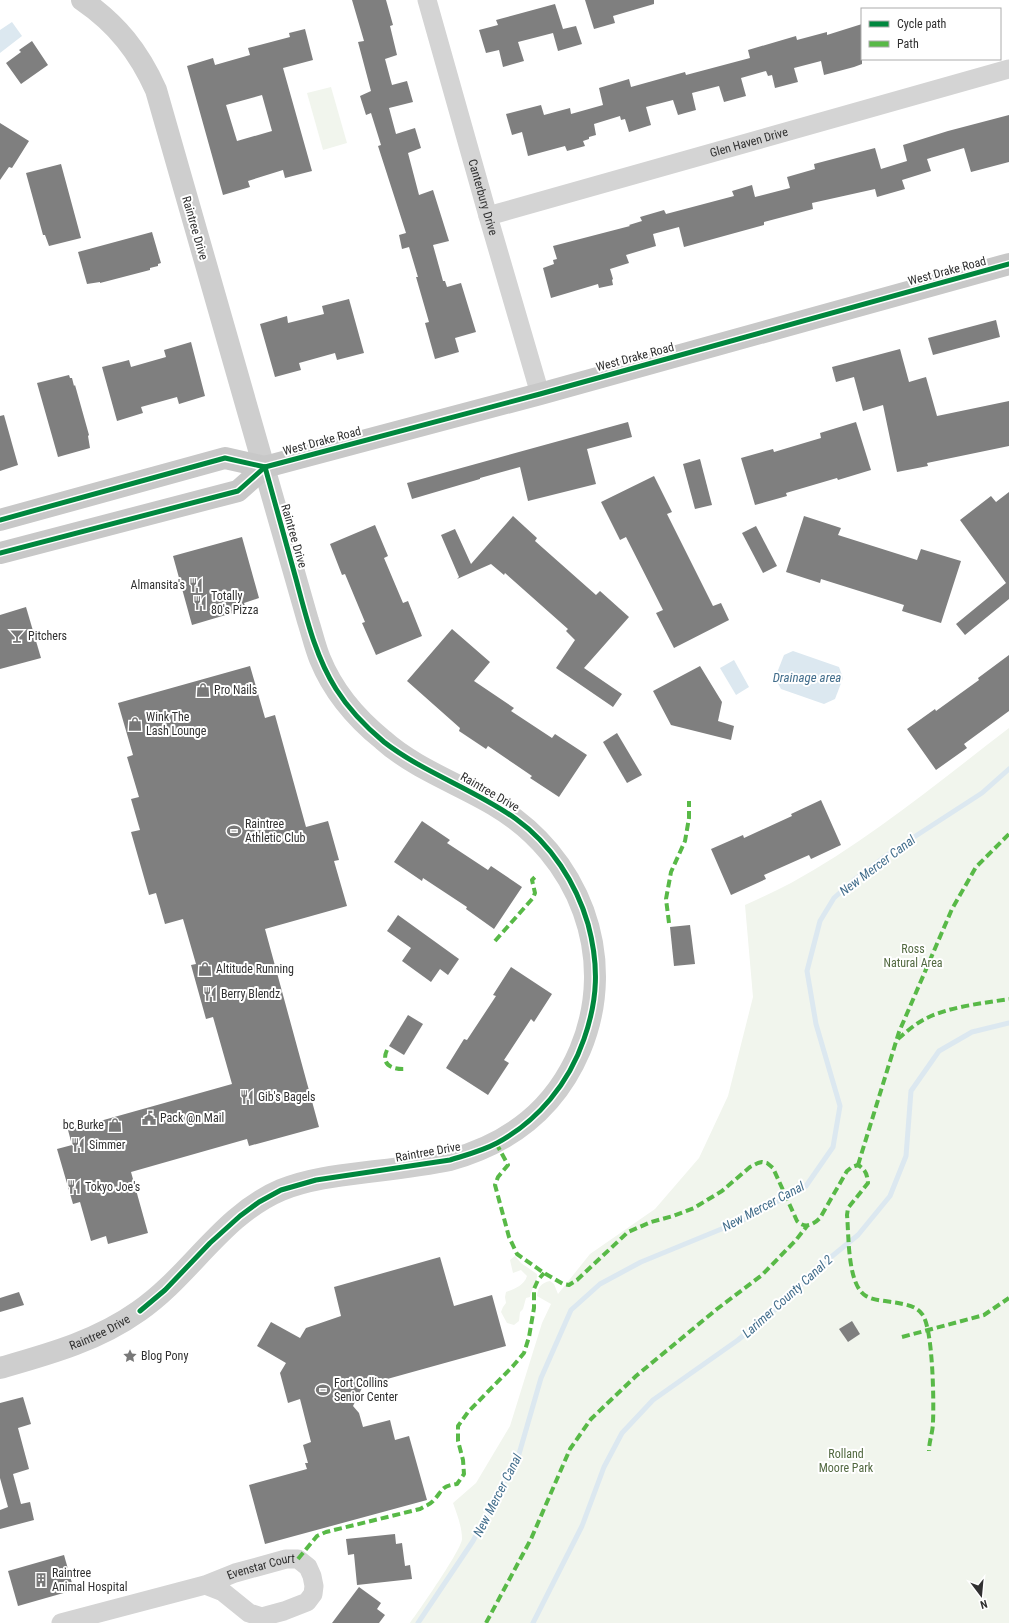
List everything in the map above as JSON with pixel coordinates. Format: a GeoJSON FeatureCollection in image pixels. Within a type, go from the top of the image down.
{"type":"FeatureCollection","features":[{"type":"Feature","properties":{"kind":"main road","name":"West Drake Road"},"geometry":{"type":"LineString","coordinates":[[0,553],[238,491],[265,467],[540,394],[1009,264]]}},
{"type":"Feature","properties":{"kind":"main road","name":"West Drake Road"},"geometry":{"type":"LineString","coordinates":[[0,520],[225,458],[265,467]]}},
{"type":"Feature","properties":{"kind":"main road"},"geometry":{"type":"LineString","coordinates":[[32,544],[50,520],[116,501],[146,479]]}},
{"type":"Feature","properties":{"kind":"street","name":"Raintree Drive"},"geometry":{"type":"LineString","coordinates":[[0,1368],[93,1338],[140,1311],[165,1290],[210,1243],[240,1216],[259,1202],[281,1190],[316,1180],[450,1160],[471,1154],[496,1143],[530,1119],[557,1092],[572,1070],[590,1021],[595,986],[596,961],[585,913],[574,887],[553,855],[535,835],[495,805],[412,760],[384,741],[354,713],[336,688],[321,660],[310,627],[156,90],[148,72],[130,44],[110,22],[82,0]]}},
{"type":"Feature","properties":{"kind":"street","name":"Canterbury Drive"},"geometry":{"type":"LineString","coordinates":[[427,0],[540,394]]}},
{"type":"Feature","properties":{"kind":"street","name":"Glen Haven Drive"},"geometry":{"type":"LineString","coordinates":[[488,216],[1009,69]]}},
{"type":"Feature","properties":{"kind":"street","name":"Evenstar Court"},"geometry":{"type":"LineString","coordinates":[[61,1623],[205,1585],[235,1573],[286,1559],[298,1559],[308,1567],[314,1586],[313,1594],[307,1602],[284,1612],[262,1617],[249,1613],[223,1592],[205,1585]]}},
{"type":"Feature","properties":{"kind":"green space"},"geometry":{"type":"Polygon","coordinates":[[[331,87],[347,143],[323,150],[307,93],[331,87]]]}},
{"type":"Feature","properties":{"kind":"green space"},"geometry":{"type":"Polygon","coordinates":[[[1009,728],[1009,1623],[410,1623],[439,1581],[460,1545],[462,1539],[461,1530],[453,1503],[476,1483],[510,1426],[542,1323],[551,1304],[537,1296],[539,1288],[542,1284],[550,1281],[554,1284],[558,1294],[590,1254],[655,1209],[699,1158],[728,1096],[753,997],[745,905],[791,883],[848,849],[903,810],[1009,728]]]}},
{"type":"Feature","properties":{"kind":"green space"},"geometry":{"type":"Polygon","coordinates":[[[515,1256],[521,1263],[537,1274],[537,1277],[530,1297],[526,1298],[523,1309],[520,1312],[519,1321],[514,1325],[507,1323],[501,1312],[506,1303],[506,1292],[521,1285],[527,1276],[521,1270],[513,1273],[510,1260],[515,1256]]]}},
{"type":"Feature","properties":{"kind":"water"},"geometry":{"type":"Polygon","coordinates":[[[12,22],[22,36],[0,53],[0,30],[12,22]]]}},
{"type":"Feature","properties":{"kind":"water","name":"Drainage area"},"geometry":{"type":"Polygon","coordinates":[[[793,651],[839,667],[843,678],[835,699],[824,704],[781,689],[775,678],[784,655],[793,651]]]}},
{"type":"Feature","properties":{"kind":"water"},"geometry":{"type":"Polygon","coordinates":[[[734,660],[749,687],[736,695],[720,668],[734,660]]]}},
{"type":"Feature","properties":{"kind":"building"},"geometry":{"type":"Polygon","coordinates":[[[352,0],[386,0],[393,25],[390,26],[397,55],[385,59],[392,85],[407,81],[413,102],[389,108],[396,134],[415,128],[421,148],[408,153],[419,195],[433,190],[449,241],[433,245],[443,281],[445,281],[447,287],[461,283],[476,332],[455,338],[459,352],[435,359],[425,323],[429,322],[409,247],[402,249],[399,235],[406,233],[378,146],[381,145],[371,113],[366,115],[360,96],[371,91],[358,42],[364,41],[352,0]]]}},
{"type":"Feature","properties":{"kind":"building"},"geometry":{"type":"Polygon","coordinates":[[[585,0],[654,0],[654,4],[613,16],[615,23],[594,29],[585,0]]]}},
{"type":"Feature","properties":{"kind":"building"},"geometry":{"type":"Polygon","coordinates":[[[555,4],[563,29],[576,26],[582,44],[558,51],[553,33],[518,42],[524,61],[503,67],[499,50],[486,53],[479,30],[498,25],[496,20],[555,4]]]}},
{"type":"Feature","properties":{"kind":"building"},"geometry":{"type":"Polygon","coordinates":[[[861,24],[862,64],[824,75],[821,61],[794,68],[798,82],[775,88],[772,75],[768,76],[766,71],[741,78],[746,96],[724,102],[719,86],[692,93],[696,110],[678,115],[673,100],[646,107],[651,125],[629,132],[625,119],[621,120],[620,116],[594,124],[596,135],[583,141],[585,146],[567,151],[565,146],[528,156],[522,132],[512,135],[506,114],[541,105],[544,115],[570,108],[571,114],[603,105],[599,88],[629,79],[631,87],[685,72],[686,75],[750,58],[748,50],[796,36],[797,40],[827,32],[827,35],[861,24]]]}},
{"type":"Feature","properties":{"kind":"building"},"geometry":{"type":"Polygon","coordinates":[[[305,29],[313,60],[283,68],[312,171],[285,178],[283,170],[248,181],[250,187],[223,195],[187,66],[213,58],[215,65],[250,55],[248,48],[290,37],[289,33],[305,29]],[[262,95],[226,105],[237,141],[272,131],[262,95]]]}},
{"type":"Feature","properties":{"kind":"building"},"geometry":{"type":"Polygon","coordinates":[[[32,41],[48,65],[21,84],[6,63],[21,52],[19,50],[32,41]]]}},
{"type":"Feature","properties":{"kind":"building"},"geometry":{"type":"Polygon","coordinates":[[[1009,115],[1009,162],[971,172],[964,148],[927,159],[931,171],[902,180],[905,189],[877,197],[875,189],[812,203],[813,209],[764,222],[764,225],[684,247],[679,227],[653,234],[656,246],[626,255],[629,263],[610,269],[613,285],[599,288],[598,284],[551,298],[543,268],[554,264],[553,260],[557,259],[553,246],[630,226],[629,225],[642,221],[640,217],[664,210],[666,214],[734,196],[732,191],[752,185],[755,197],[790,188],[787,177],[815,169],[814,164],[875,148],[881,169],[907,161],[903,145],[948,131],[1009,115]]]}},
{"type":"Feature","properties":{"kind":"building"},"geometry":{"type":"Polygon","coordinates":[[[0,123],[29,141],[12,168],[9,167],[0,180],[0,123]]]}},
{"type":"Feature","properties":{"kind":"building"},"geometry":{"type":"Polygon","coordinates":[[[61,164],[81,238],[49,246],[45,235],[43,235],[26,173],[61,164]]]}},
{"type":"Feature","properties":{"kind":"building"},"geometry":{"type":"Polygon","coordinates":[[[152,232],[161,263],[158,264],[158,266],[150,268],[150,270],[100,283],[87,284],[78,252],[152,232]]]}},
{"type":"Feature","properties":{"kind":"building"},"geometry":{"type":"Polygon","coordinates":[[[349,299],[364,353],[337,360],[335,353],[299,363],[301,370],[275,377],[260,324],[287,316],[288,323],[324,314],[322,306],[349,299]]]}},
{"type":"Feature","properties":{"kind":"building"},"geometry":{"type":"Polygon","coordinates":[[[996,320],[1000,337],[933,355],[928,338],[996,320]]]}},
{"type":"Feature","properties":{"kind":"building"},"geometry":{"type":"Polygon","coordinates":[[[191,342],[205,396],[179,404],[177,397],[141,407],[143,413],[117,421],[102,367],[129,360],[131,367],[166,357],[164,350],[191,342]]]}},
{"type":"Feature","properties":{"kind":"building"},"geometry":{"type":"Polygon","coordinates":[[[900,349],[909,382],[926,377],[937,416],[1009,401],[1009,446],[927,463],[928,466],[897,472],[883,405],[863,411],[854,377],[836,382],[832,367],[900,349]]]}},
{"type":"Feature","properties":{"kind":"building"},"geometry":{"type":"Polygon","coordinates":[[[69,375],[70,378],[72,378],[74,386],[75,385],[89,435],[90,448],[58,457],[37,383],[69,375]]]}},
{"type":"Feature","properties":{"kind":"building"},"geometry":{"type":"Polygon","coordinates":[[[4,415],[18,465],[0,471],[0,416],[4,415]]]}},
{"type":"Feature","properties":{"kind":"building"},"geometry":{"type":"Polygon","coordinates":[[[628,422],[632,437],[587,449],[596,484],[528,501],[520,467],[412,499],[407,483],[628,422]]]}},
{"type":"Feature","properties":{"kind":"building"},"geometry":{"type":"Polygon","coordinates":[[[856,422],[871,470],[786,493],[787,496],[755,505],[741,458],[773,449],[774,452],[821,438],[820,433],[856,422]]]}},
{"type":"Feature","properties":{"kind":"building"},"geometry":{"type":"Polygon","coordinates":[[[700,459],[712,505],[695,509],[683,464],[700,459]]]}},
{"type":"Feature","properties":{"kind":"building"},"geometry":{"type":"Polygon","coordinates":[[[654,476],[672,512],[667,514],[713,606],[721,603],[729,620],[674,648],[656,613],[663,610],[626,537],[620,540],[601,502],[654,476]]]}},
{"type":"Feature","properties":{"kind":"building"},"geometry":{"type":"Polygon","coordinates":[[[1009,492],[1009,599],[965,635],[956,624],[1006,583],[960,520],[991,496],[996,502],[1009,492]]]}},
{"type":"Feature","properties":{"kind":"building"},"geometry":{"type":"Polygon","coordinates":[[[513,516],[537,538],[535,541],[596,595],[600,591],[629,617],[584,668],[622,694],[613,707],[556,668],[575,640],[566,631],[568,629],[505,573],[504,575],[491,564],[457,579],[459,577],[441,535],[455,529],[471,564],[513,516]]]}},
{"type":"Feature","properties":{"kind":"building"},"geometry":{"type":"Polygon","coordinates":[[[804,516],[841,528],[838,535],[917,560],[921,549],[961,561],[941,623],[902,611],[904,605],[821,579],[820,583],[786,572],[804,516]]]}},
{"type":"Feature","properties":{"kind":"building"},"geometry":{"type":"Polygon","coordinates":[[[375,525],[388,556],[384,558],[403,603],[408,601],[422,636],[376,655],[362,623],[365,622],[345,574],[342,575],[330,544],[375,525]]]}},
{"type":"Feature","properties":{"kind":"building"},"geometry":{"type":"Polygon","coordinates":[[[756,526],[777,566],[763,573],[742,533],[756,526]]]}},
{"type":"Feature","properties":{"kind":"building"},"geometry":{"type":"Polygon","coordinates":[[[242,537],[259,598],[244,603],[246,609],[192,625],[173,556],[242,537]]]}},
{"type":"Feature","properties":{"kind":"building","name":"Pitchers"},"geometry":{"type":"Polygon","coordinates":[[[26,607],[41,658],[0,669],[0,615],[26,607]]]}},
{"type":"Feature","properties":{"kind":"building"},"geometry":{"type":"Polygon","coordinates":[[[452,629],[490,662],[474,681],[514,708],[511,711],[552,738],[555,734],[587,755],[559,797],[530,778],[532,776],[488,746],[486,749],[459,731],[460,728],[407,681],[452,629]]]}},
{"type":"Feature","properties":{"kind":"building"},"geometry":{"type":"Polygon","coordinates":[[[1009,655],[1009,711],[964,744],[967,748],[936,770],[907,729],[935,709],[936,711],[979,680],[978,678],[1009,655]]]}},
{"type":"Feature","properties":{"kind":"building"},"geometry":{"type":"Polygon","coordinates":[[[250,666],[265,718],[275,715],[306,827],[328,821],[339,860],[334,861],[347,906],[265,929],[319,1127],[249,1146],[247,1139],[131,1172],[148,1233],[108,1244],[106,1236],[91,1241],[80,1202],[73,1204],[57,1149],[72,1145],[68,1130],[232,1084],[213,1017],[206,1019],[191,965],[196,964],[183,919],[165,924],[156,893],[149,895],[131,832],[140,830],[131,799],[139,797],[127,757],[133,755],[118,703],[250,666]]]}},
{"type":"Feature","properties":{"kind":"building"},"geometry":{"type":"Polygon","coordinates":[[[700,666],[722,702],[718,721],[734,726],[731,740],[671,725],[653,691],[700,666]]]}},
{"type":"Feature","properties":{"kind":"building"},"geometry":{"type":"Polygon","coordinates":[[[617,733],[642,775],[627,783],[603,742],[617,733]]]}},
{"type":"Feature","properties":{"kind":"building"},"geometry":{"type":"Polygon","coordinates":[[[821,800],[841,845],[811,859],[809,855],[764,875],[766,879],[731,895],[711,849],[743,835],[744,838],[792,816],[791,814],[821,800]]]}},
{"type":"Feature","properties":{"kind":"building"},"geometry":{"type":"Polygon","coordinates":[[[422,821],[450,840],[447,843],[488,870],[491,866],[522,887],[494,929],[466,909],[467,907],[423,878],[422,881],[394,862],[422,821]]]}},
{"type":"Feature","properties":{"kind":"building"},"geometry":{"type":"Polygon","coordinates":[[[398,915],[459,959],[448,975],[440,969],[431,982],[402,961],[411,948],[387,931],[398,915]]]}},
{"type":"Feature","properties":{"kind":"building"},"geometry":{"type":"Polygon","coordinates":[[[690,925],[695,964],[674,966],[670,927],[690,925]]]}},
{"type":"Feature","properties":{"kind":"building"},"geometry":{"type":"Polygon","coordinates":[[[511,967],[552,994],[534,1022],[531,1019],[504,1060],[509,1063],[488,1095],[446,1068],[464,1039],[467,1040],[496,996],[493,995],[511,967]]]}},
{"type":"Feature","properties":{"kind":"building"},"geometry":{"type":"Polygon","coordinates":[[[408,1015],[423,1024],[404,1055],[389,1046],[408,1015]]]}},
{"type":"Feature","properties":{"kind":"building","name":"Fort Collins Senior Center"},"geometry":{"type":"Polygon","coordinates":[[[440,1257],[454,1306],[492,1295],[506,1346],[380,1381],[368,1376],[353,1406],[359,1413],[363,1427],[390,1420],[395,1440],[409,1436],[427,1500],[265,1544],[249,1485],[307,1469],[305,1463],[308,1463],[303,1445],[311,1442],[300,1399],[288,1403],[280,1373],[286,1363],[257,1346],[271,1322],[300,1338],[306,1328],[341,1316],[334,1287],[440,1257]]]}},
{"type":"Feature","properties":{"kind":"building"},"geometry":{"type":"Polygon","coordinates":[[[19,1292],[24,1305],[0,1312],[0,1298],[19,1292]]]}},
{"type":"Feature","properties":{"kind":"building"},"geometry":{"type":"Polygon","coordinates":[[[852,1321],[860,1334],[848,1342],[839,1329],[852,1321]]]}},
{"type":"Feature","properties":{"kind":"building"},"geometry":{"type":"Polygon","coordinates":[[[23,1397],[31,1424],[18,1428],[29,1469],[13,1474],[21,1504],[30,1502],[34,1520],[0,1529],[0,1510],[8,1507],[0,1478],[0,1403],[23,1397]]]}},
{"type":"Feature","properties":{"kind":"building"},"geometry":{"type":"Polygon","coordinates":[[[395,1534],[396,1544],[402,1543],[405,1566],[410,1565],[412,1579],[357,1585],[354,1554],[348,1555],[346,1539],[395,1534]]]}},
{"type":"Feature","properties":{"kind":"building","name":"Raintree Animal Hospital"},"geometry":{"type":"Polygon","coordinates":[[[64,1555],[74,1590],[18,1606],[8,1571],[64,1555]]]}},
{"type":"Feature","properties":{"kind":"building"},"geometry":{"type":"Polygon","coordinates":[[[359,1587],[381,1603],[377,1609],[385,1615],[379,1623],[332,1623],[359,1587]]]}},
{"type":"Feature","properties":{"kind":"waterway","name":"New Mercer Canal"},"geometry":{"type":"LineString","coordinates":[[418,1623],[473,1541],[519,1454],[541,1378],[571,1310],[600,1284],[641,1262],[741,1221],[806,1186],[833,1147],[840,1106],[816,1024],[807,971],[820,921],[834,898],[854,880],[894,850],[982,793],[1009,769]]}},
{"type":"Feature","properties":{"kind":"waterway","name":"Larimer County Canal 2"},"geometry":{"type":"LineString","coordinates":[[533,1623],[582,1526],[604,1467],[622,1433],[653,1400],[738,1340],[783,1303],[820,1266],[858,1235],[890,1196],[906,1156],[911,1091],[939,1051],[972,1032],[1009,1023]]}},
{"type":"Feature","properties":{"kind":"marked path"},"geometry":{"type":"LineString","coordinates":[[669,923],[666,899],[671,872],[685,841],[689,818],[689,801]]}},
{"type":"Feature","properties":{"kind":"marked path"},"geometry":{"type":"LineString","coordinates":[[858,1165],[899,1032],[952,909],[976,867],[1009,834]]}},
{"type":"Feature","properties":{"kind":"marked path"},"geometry":{"type":"LineString","coordinates":[[495,941],[533,898],[535,893],[532,880],[536,876]]}},
{"type":"Feature","properties":{"kind":"marked path"},"geometry":{"type":"LineString","coordinates":[[898,1039],[918,1023],[944,1011],[1009,999]]}},
{"type":"Feature","properties":{"kind":"marked path"},"geometry":{"type":"LineString","coordinates":[[387,1050],[385,1059],[389,1066],[397,1069],[406,1069]]}},
{"type":"Feature","properties":{"kind":"marked path"},"geometry":{"type":"LineString","coordinates":[[496,1143],[508,1165],[498,1177],[495,1185],[509,1237],[517,1254],[544,1273],[563,1284],[569,1285],[577,1280],[628,1232],[651,1222],[694,1208],[722,1191],[750,1167],[758,1163],[767,1163],[773,1168],[797,1221],[803,1225],[815,1223],[820,1218],[847,1171],[858,1165],[861,1167],[866,1172],[868,1183],[848,1208],[847,1215],[852,1271],[855,1282],[866,1296],[882,1301],[908,1305],[920,1311],[926,1322],[931,1349],[933,1382],[933,1426],[929,1451]]}},
{"type":"Feature","properties":{"kind":"marked path"},"geometry":{"type":"LineString","coordinates":[[486,1623],[531,1539],[570,1449],[591,1419],[636,1376],[717,1309],[762,1275],[796,1240],[807,1226]]}},
{"type":"Feature","properties":{"kind":"marked path"},"geometry":{"type":"LineString","coordinates":[[298,1559],[317,1536],[326,1532],[420,1509],[430,1504],[445,1487],[457,1484],[464,1474],[463,1460],[458,1441],[458,1426],[468,1412],[524,1353],[529,1337],[534,1308],[534,1289],[538,1280],[544,1273]]}},
{"type":"Feature","properties":{"kind":"marked path"},"geometry":{"type":"LineString","coordinates":[[902,1337],[984,1315],[1009,1298]]}},
{"type":"Feature","properties":{"kind":"cycle path"},"geometry":{"type":"LineString","coordinates":[[0,553],[238,491],[265,467],[540,394],[1009,264]]}},
{"type":"Feature","properties":{"kind":"cycle path"},"geometry":{"type":"LineString","coordinates":[[0,520],[225,458],[265,467]]}},
{"type":"Feature","properties":{"kind":"cycle path"},"geometry":{"type":"LineString","coordinates":[[140,1311],[165,1290],[210,1243],[240,1216],[259,1202],[281,1190],[316,1180],[450,1160],[486,1148],[512,1134],[539,1112],[561,1085],[578,1055],[589,1024],[592,1010],[595,982],[592,939],[577,894],[551,852],[529,829],[500,808],[416,763],[384,742],[358,717],[336,689],[322,663],[312,636],[265,467]]}},
{"type":"Feature","properties":{"kind":"place","name":"Almansita's"},"geometry":{"type":"Point","coordinates":[196,585]}},
{"type":"Feature","properties":{"kind":"place","name":"Totally 80's Pizza"},"geometry":{"type":"Point","coordinates":[200,603]}},
{"type":"Feature","properties":{"kind":"place","name":"Pitchers"},"geometry":{"type":"Point","coordinates":[17,636]}},
{"type":"Feature","properties":{"kind":"place","name":"Pro Nails"},"geometry":{"type":"Point","coordinates":[203,690]}},
{"type":"Feature","properties":{"kind":"place","name":"Wink The Lash Lounge"},"geometry":{"type":"Point","coordinates":[135,724]}},
{"type":"Feature","properties":{"kind":"place","name":"Raintree Athletic Club"},"geometry":{"type":"Point","coordinates":[234,831]}},
{"type":"Feature","properties":{"kind":"place","name":"Altitude Running"},"geometry":{"type":"Point","coordinates":[205,969]}},
{"type":"Feature","properties":{"kind":"place","name":"Berry Blendz"},"geometry":{"type":"Point","coordinates":[210,994]}},
{"type":"Feature","properties":{"kind":"place","name":"Gib's Bagels"},"geometry":{"type":"Point","coordinates":[247,1097]}},
{"type":"Feature","properties":{"kind":"place","name":"Pack @n Mail"},"geometry":{"type":"Point","coordinates":[149,1118]}},
{"type":"Feature","properties":{"kind":"place","name":"bc Burke"},"geometry":{"type":"Point","coordinates":[115,1125]}},
{"type":"Feature","properties":{"kind":"place","name":"Simmer"},"geometry":{"type":"Point","coordinates":[78,1145]}},
{"type":"Feature","properties":{"kind":"place","name":"Tokyo Joe's"},"geometry":{"type":"Point","coordinates":[74,1187]}},
{"type":"Feature","properties":{"kind":"place","name":"Blog Pony"},"geometry":{"type":"Point","coordinates":[130,1356]}},
{"type":"Feature","properties":{"kind":"place","name":"Fort Collins Senior Center"},"geometry":{"type":"Point","coordinates":[323,1390]}},
{"type":"Feature","properties":{"kind":"place","name":"Raintree Animal Hospital"},"geometry":{"type":"Point","coordinates":[41,1580]}},
{"type":"Feature","properties":{"kind":"park label","name":"Ross Natural Area"},"geometry":{"type":"Point","coordinates":[913,956]}},
{"type":"Feature","properties":{"kind":"park label","name":"Rolland Moore Park"},"geometry":{"type":"Point","coordinates":[846,1461]}}]}
